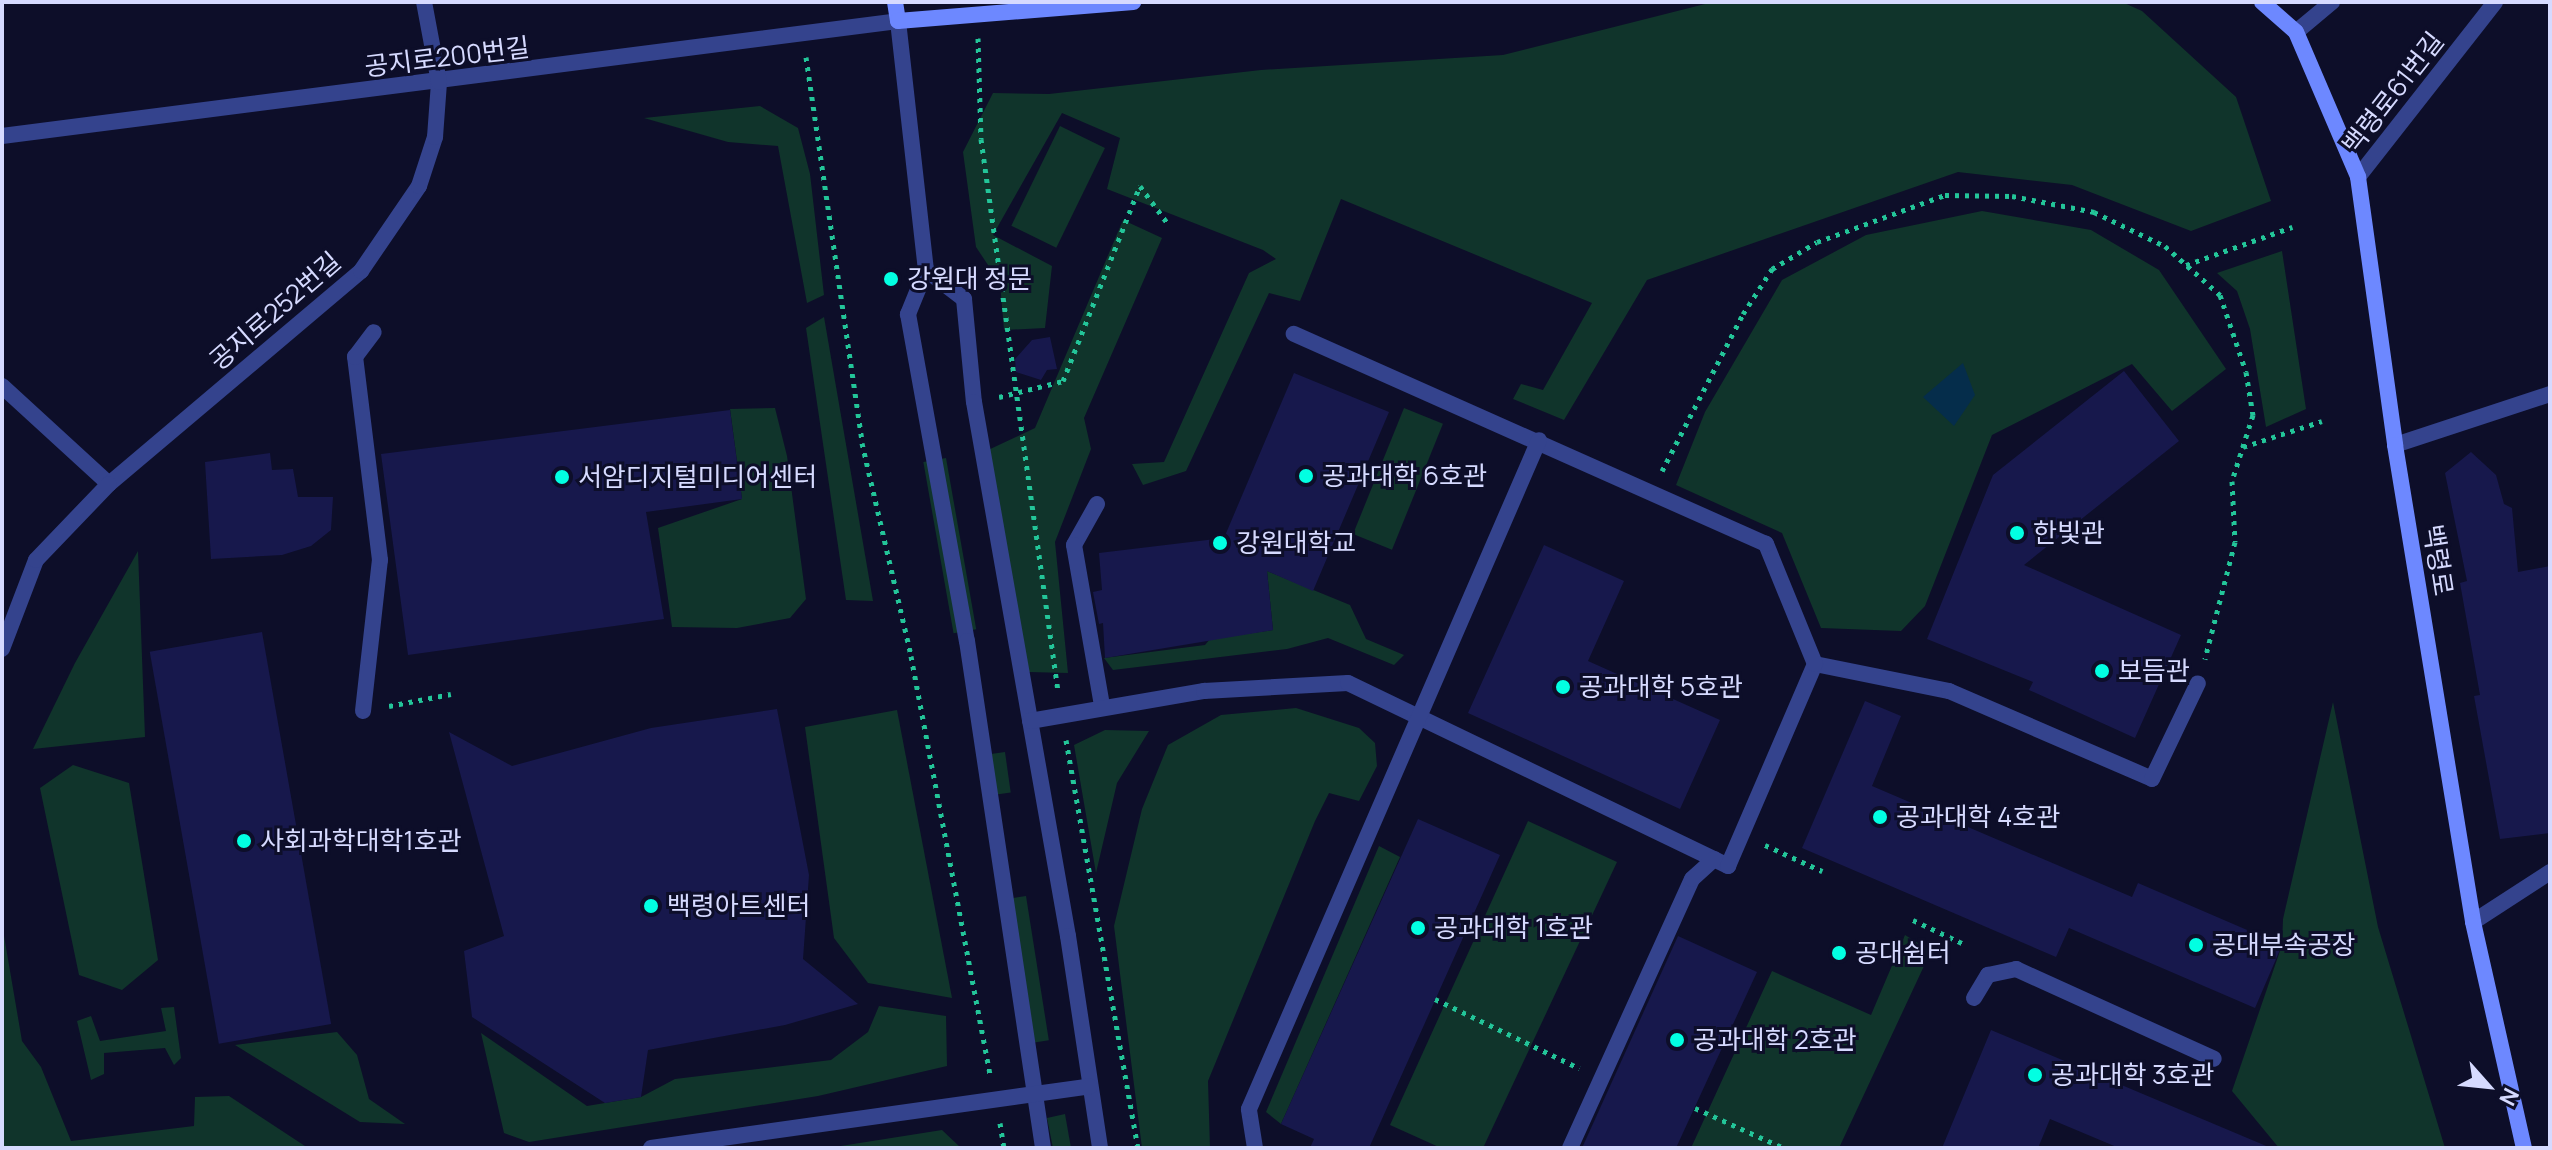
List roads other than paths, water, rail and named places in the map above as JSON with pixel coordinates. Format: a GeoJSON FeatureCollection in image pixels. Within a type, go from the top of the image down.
{"type":"FeatureCollection","features":[{"type":"Feature","properties":{"kind":"street","name":"공지로252번길"},"geometry":{"type":"LineString","coordinates":[[2,649],[36,560],[109,484],[361,271],[419,186],[435,137],[439,82],[424,2]]}},
{"type":"Feature","properties":{"kind":"street"},"geometry":{"type":"LineString","coordinates":[[895,2],[926,270],[908,314],[967,641],[1043,1148]]}},
{"type":"Feature","properties":{"kind":"street"},"geometry":{"type":"LineString","coordinates":[[898,21],[1133,2]]}},
{"type":"Feature","properties":{"kind":"street","name":"백령로"},"geometry":{"type":"LineString","coordinates":[[2262,2],[2296,32],[2358,177],[2395,445],[2473,922],[2524,1148]]}},
{"type":"Feature","properties":{"kind":"street"},"geometry":{"type":"LineString","coordinates":[[2296,32],[2332,2]]}},
{"type":"Feature","properties":{"kind":"street","name":"백령로61번길"},"geometry":{"type":"LineString","coordinates":[[2358,177],[2495,2]]}},
{"type":"Feature","properties":{"kind":"street","name":"공지로200번길"},"geometry":{"type":"LineString","coordinates":[[2,136],[803,37],[898,21]]}},
{"type":"Feature","properties":{"kind":"street"},"geometry":{"type":"LineString","coordinates":[[926,270],[964,299],[974,402],[1100,1148]]}},
{"type":"Feature","properties":{"kind":"street"},"geometry":{"type":"LineString","coordinates":[[363,711],[380,560],[355,357],[374,332]]}},
{"type":"Feature","properties":{"kind":"street"},"geometry":{"type":"LineString","coordinates":[[1030,721],[1102,705],[1204,691],[1348,683],[1728,866],[1815,664],[1766,544],[1539,440],[1294,334]]}},
{"type":"Feature","properties":{"kind":"street"},"geometry":{"type":"LineString","coordinates":[[2,386],[109,484]]}},
{"type":"Feature","properties":{"kind":"street"},"geometry":{"type":"LineString","coordinates":[[2395,445],[2550,394]]}},
{"type":"Feature","properties":{"kind":"street"},"geometry":{"type":"LineString","coordinates":[[1255,1148],[1249,1109],[1414,717],[1539,440]]}},
{"type":"Feature","properties":{"kind":"street"},"geometry":{"type":"LineString","coordinates":[[1097,504],[1074,545],[1102,705]]}},
{"type":"Feature","properties":{"kind":"street"},"geometry":{"type":"LineString","coordinates":[[1815,664],[1949,691],[2152,779],[2198,683]]}},
{"type":"Feature","properties":{"kind":"street"},"geometry":{"type":"LineString","coordinates":[[1570,1148],[1692,879],[1714,859]]}},
{"type":"Feature","properties":{"kind":"street"},"geometry":{"type":"LineString","coordinates":[[2473,922],[2550,872]]}},
{"type":"Feature","properties":{"kind":"street"},"geometry":{"type":"LineString","coordinates":[[1974,998],[1988,975],[2016,969],[2214,1059]]}},
{"type":"Feature","properties":{"kind":"street"},"geometry":{"type":"LineString","coordinates":[[651,1148],[1090,1086]]}},
{"type":"Feature","properties":{"kind":"water"},"geometry":{"type":"Polygon","coordinates":[[[1963,363],[1975,395],[1954,426],[1923,397],[1963,363]]]}},
{"type":"Feature","properties":{"kind":"place","name":"강원대 정문"},"geometry":{"type":"Point","coordinates":[891,279]}},
{"type":"Feature","properties":{"kind":"place","name":"공과대학 6호관"},"geometry":{"type":"Point","coordinates":[1306,476]}},
{"type":"Feature","properties":{"kind":"place","name":"서암디지털미디어센터"},"geometry":{"type":"Point","coordinates":[562,477]}},
{"type":"Feature","properties":{"kind":"place","name":"한빛관"},"geometry":{"type":"Point","coordinates":[2017,533]}},
{"type":"Feature","properties":{"kind":"place","name":"강원대학교"},"geometry":{"type":"Point","coordinates":[1220,543]}},
{"type":"Feature","properties":{"kind":"place","name":"보듬관"},"geometry":{"type":"Point","coordinates":[2102,671]}},
{"type":"Feature","properties":{"kind":"place","name":"공과대학 5호관"},"geometry":{"type":"Point","coordinates":[1563,687]}},
{"type":"Feature","properties":{"kind":"place","name":"공과대학 4호관"},"geometry":{"type":"Point","coordinates":[1880,817]}},
{"type":"Feature","properties":{"kind":"place","name":"사회과학대학1호관"},"geometry":{"type":"Point","coordinates":[244,841]}},
{"type":"Feature","properties":{"kind":"place","name":"백령아트센터"},"geometry":{"type":"Point","coordinates":[651,906]}},
{"type":"Feature","properties":{"kind":"place","name":"공과대학 1호관"},"geometry":{"type":"Point","coordinates":[1418,928]}},
{"type":"Feature","properties":{"kind":"place","name":"공대부속공장"},"geometry":{"type":"Point","coordinates":[2196,945]}},
{"type":"Feature","properties":{"kind":"place","name":"공대쉼터"},"geometry":{"type":"Point","coordinates":[1839,953]}},
{"type":"Feature","properties":{"kind":"place","name":"공과대학 2호관"},"geometry":{"type":"Point","coordinates":[1677,1040]}},
{"type":"Feature","properties":{"kind":"place","name":"공과대학 3호관"},"geometry":{"type":"Point","coordinates":[2035,1075]}}]}
